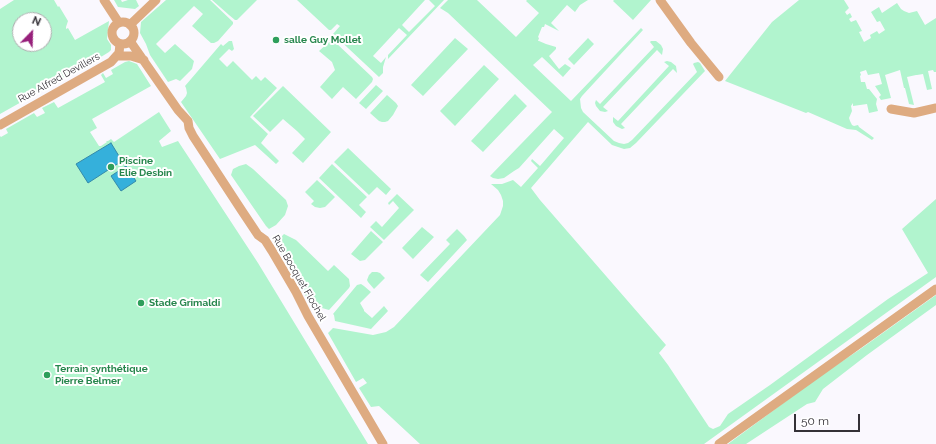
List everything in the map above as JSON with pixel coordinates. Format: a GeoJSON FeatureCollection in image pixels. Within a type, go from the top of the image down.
{"type":"FeatureCollection","features":[{"type":"Feature","properties":{"kind":"street"},"geometry":{"type":"LineString","coordinates":[[104,0],[119,23]]}},
{"type":"Feature","properties":{"kind":"street"},"geometry":{"type":"LineString","coordinates":[[130,24],[134,22],[156,0]]}},
{"type":"Feature","properties":{"kind":"street"},"geometry":{"type":"LineString","coordinates":[[660,0],[691,43],[719,77]]}},
{"type":"Feature","properties":{"kind":"street"},"geometry":{"type":"LineString","coordinates":[[124,22],[130,24],[134,34],[133,38],[124,44],[120,44],[114,39],[112,32],[119,23],[124,22]]}},
{"type":"Feature","properties":{"kind":"street","name":"Rue Bocquet Flochel"},"geometry":{"type":"LineString","coordinates":[[130,41],[178,110],[180,118],[189,128],[258,235],[265,240],[272,251],[383,444]]}},
{"type":"Feature","properties":{"kind":"street"},"geometry":{"type":"LineString","coordinates":[[120,44],[119,53],[117,56],[131,56],[144,60]]}},
{"type":"Feature","properties":{"kind":"street","name":"Rue Alfred Devillers"},"geometry":{"type":"LineString","coordinates":[[0,125],[102,68],[117,56]]}},
{"type":"Feature","properties":{"kind":"street"},"geometry":{"type":"LineString","coordinates":[[891,108],[914,113],[936,108]]}},
{"type":"Feature","properties":{"kind":"street"},"geometry":{"type":"LineString","coordinates":[[719,444],[936,289]]}},
{"type":"Feature","properties":{"kind":"green space"},"geometry":{"type":"Polygon","coordinates":[[[14,0],[54,0],[68,21],[66,29],[68,28],[75,40],[109,21],[107,39],[111,45],[111,50],[109,52],[0,114],[0,9],[14,0]]]}},
{"type":"Feature","properties":{"kind":"green space"},"geometry":{"type":"Polygon","coordinates":[[[114,0],[121,0],[122,2],[136,0],[139,6],[135,9],[118,7],[114,0]]]}},
{"type":"Feature","properties":{"kind":"green space"},"geometry":{"type":"Polygon","coordinates":[[[166,0],[210,0],[233,22],[233,24],[218,41],[211,43],[192,26],[203,14],[194,6],[156,44],[165,53],[175,44],[194,61],[192,69],[180,81],[176,79],[168,82],[150,55],[140,33],[141,22],[166,0]]]}},
{"type":"Feature","properties":{"kind":"green space"},"geometry":{"type":"Polygon","coordinates":[[[212,0],[257,0],[237,20],[235,20],[212,0]]]}},
{"type":"Feature","properties":{"kind":"green space"},"geometry":{"type":"Polygon","coordinates":[[[297,0],[425,0],[402,25],[409,32],[435,6],[429,0],[444,0],[388,59],[388,55],[407,35],[399,28],[373,56],[381,63],[386,57],[383,73],[379,77],[333,34],[340,26],[337,24],[329,30],[297,0]]]}},
{"type":"Feature","properties":{"kind":"green space"},"geometry":{"type":"Polygon","coordinates":[[[448,0],[477,0],[516,37],[539,13],[526,1],[527,0],[588,0],[580,5],[575,12],[567,5],[551,23],[559,31],[545,24],[544,27],[542,27],[538,37],[538,41],[556,47],[556,49],[549,56],[559,69],[565,64],[571,68],[563,77],[542,57],[533,65],[571,101],[641,28],[643,30],[580,99],[583,112],[614,141],[619,143],[624,144],[632,140],[697,72],[693,64],[694,63],[700,63],[705,71],[630,148],[624,149],[612,145],[588,122],[531,188],[666,345],[659,353],[709,427],[713,429],[720,426],[728,414],[888,299],[928,273],[902,229],[936,199],[936,277],[704,444],[420,444],[379,406],[371,407],[359,388],[367,383],[363,378],[356,382],[328,333],[333,328],[373,335],[386,332],[394,327],[500,215],[503,201],[498,190],[491,184],[502,184],[513,180],[521,187],[538,168],[531,161],[532,159],[540,166],[564,138],[554,129],[519,168],[504,178],[498,179],[490,176],[552,112],[448,13],[440,8],[448,0]]]}},
{"type":"Feature","properties":{"kind":"green space"},"geometry":{"type":"Polygon","coordinates":[[[651,0],[633,20],[613,1],[651,0]]]}},
{"type":"Feature","properties":{"kind":"green space"},"geometry":{"type":"Polygon","coordinates":[[[799,0],[844,0],[849,8],[845,12],[847,15],[850,13],[852,17],[849,19],[851,22],[856,20],[862,31],[859,32],[864,42],[871,38],[870,35],[877,31],[879,34],[885,30],[880,21],[877,22],[871,12],[879,7],[882,13],[897,3],[901,9],[909,13],[917,11],[925,25],[936,18],[936,72],[933,70],[928,71],[932,89],[927,90],[923,74],[907,77],[914,105],[909,104],[900,70],[885,75],[891,98],[881,100],[879,97],[881,95],[875,86],[882,84],[879,73],[868,75],[866,70],[860,72],[861,82],[865,82],[867,89],[869,89],[877,99],[876,104],[878,111],[869,113],[867,104],[853,106],[853,103],[849,118],[852,125],[858,125],[874,138],[872,140],[856,130],[847,129],[808,112],[806,113],[725,81],[772,22],[799,0]]]}},
{"type":"Feature","properties":{"kind":"green space"},"geometry":{"type":"Polygon","coordinates":[[[455,38],[468,49],[423,96],[411,85],[455,38]]]}},
{"type":"Feature","properties":{"kind":"green space"},"geometry":{"type":"Polygon","coordinates":[[[588,38],[594,44],[574,65],[568,59],[588,38]]]}},
{"type":"Feature","properties":{"kind":"green space"},"geometry":{"type":"Polygon","coordinates":[[[229,41],[232,41],[234,49],[232,51],[229,49],[219,59],[227,67],[233,61],[252,80],[256,76],[261,81],[265,77],[277,88],[250,117],[268,134],[261,143],[279,161],[276,164],[255,145],[220,159],[181,102],[187,93],[185,86],[221,44],[223,46],[229,41]]]}},
{"type":"Feature","properties":{"kind":"green space"},"geometry":{"type":"Polygon","coordinates":[[[656,41],[661,45],[663,49],[662,55],[657,50],[603,107],[608,111],[600,111],[596,106],[596,100],[600,104],[654,47],[650,42],[656,41]]]}},
{"type":"Feature","properties":{"kind":"green space"},"geometry":{"type":"Polygon","coordinates":[[[329,42],[335,42],[373,79],[356,99],[343,87],[332,99],[320,87],[335,70],[332,62],[319,51],[329,42]]]}},
{"type":"Feature","properties":{"kind":"green space","name":"Stade Grimaldi"},"geometry":{"type":"Polygon","coordinates":[[[129,61],[137,64],[151,86],[92,119],[97,128],[90,132],[99,146],[101,146],[107,142],[106,141],[111,139],[114,142],[159,112],[171,131],[159,141],[162,147],[178,141],[258,263],[368,444],[0,444],[0,136],[1,137],[8,133],[6,129],[34,113],[37,117],[45,113],[42,108],[54,102],[58,108],[105,82],[101,75],[103,73],[106,78],[113,74],[111,70],[129,61]]]}},
{"type":"Feature","properties":{"kind":"green space"},"geometry":{"type":"Polygon","coordinates":[[[667,61],[676,66],[677,73],[673,69],[621,124],[625,128],[622,129],[616,126],[613,122],[613,117],[618,121],[669,66],[664,62],[667,61]]]}},
{"type":"Feature","properties":{"kind":"green space"},"geometry":{"type":"Polygon","coordinates":[[[484,65],[499,79],[455,126],[440,111],[484,65]]]}},
{"type":"Feature","properties":{"kind":"green space"},"geometry":{"type":"Polygon","coordinates":[[[376,85],[383,91],[366,109],[359,103],[376,85]]]}},
{"type":"Feature","properties":{"kind":"green space"},"geometry":{"type":"Polygon","coordinates":[[[283,86],[331,132],[303,163],[292,153],[305,139],[297,131],[283,119],[270,132],[253,116],[283,86]]]}},
{"type":"Feature","properties":{"kind":"green space"},"geometry":{"type":"Polygon","coordinates":[[[515,94],[527,106],[483,152],[471,141],[515,94]]]}},
{"type":"Feature","properties":{"kind":"green space"},"geometry":{"type":"Polygon","coordinates":[[[387,95],[398,106],[388,121],[382,122],[370,113],[387,95]]]}},
{"type":"Feature","properties":{"kind":"green space"},"geometry":{"type":"Polygon","coordinates":[[[348,148],[391,189],[386,195],[377,187],[369,195],[334,162],[348,148]]]}},
{"type":"Feature","properties":{"kind":"green space"},"geometry":{"type":"Polygon","coordinates":[[[246,164],[286,200],[288,206],[285,215],[276,225],[269,229],[231,175],[233,169],[246,164]]]}},
{"type":"Feature","properties":{"kind":"green space"},"geometry":{"type":"Polygon","coordinates":[[[332,164],[367,197],[359,205],[366,212],[361,218],[319,178],[332,164]]]}},
{"type":"Feature","properties":{"kind":"green space"},"geometry":{"type":"Polygon","coordinates":[[[317,180],[335,197],[325,207],[320,208],[311,204],[314,201],[305,192],[317,180]]]}},
{"type":"Feature","properties":{"kind":"green space"},"geometry":{"type":"Polygon","coordinates":[[[397,194],[414,210],[384,240],[370,227],[376,221],[382,227],[399,208],[393,201],[389,205],[388,203],[397,194]]]}},
{"type":"Feature","properties":{"kind":"green space"},"geometry":{"type":"Polygon","coordinates":[[[422,227],[434,237],[413,259],[402,248],[422,227]]]}},
{"type":"Feature","properties":{"kind":"green space"},"geometry":{"type":"Polygon","coordinates":[[[457,229],[467,240],[428,282],[420,275],[450,244],[446,240],[457,229]]]}},
{"type":"Feature","properties":{"kind":"green space"},"geometry":{"type":"Polygon","coordinates":[[[371,231],[383,242],[365,260],[360,261],[351,254],[371,231]]]}},
{"type":"Feature","properties":{"kind":"green space"},"geometry":{"type":"Polygon","coordinates":[[[284,234],[296,240],[328,271],[334,265],[349,279],[349,288],[329,310],[322,308],[314,310],[275,243],[284,234]]]}},
{"type":"Feature","properties":{"kind":"green space"},"geometry":{"type":"Polygon","coordinates":[[[372,272],[380,273],[385,278],[374,289],[367,280],[372,272]]]}},
{"type":"Feature","properties":{"kind":"green space"},"geometry":{"type":"Polygon","coordinates":[[[361,284],[371,292],[360,303],[364,311],[372,318],[384,306],[388,311],[371,329],[335,321],[333,314],[357,285],[361,284]]]}},
{"type":"Feature","properties":{"kind":"green space"},"geometry":{"type":"Polygon","coordinates":[[[936,295],[936,305],[823,389],[815,402],[807,404],[746,444],[728,444],[820,376],[936,295]]]}},
{"type":"Feature","properties":{"kind":"water"},"geometry":{"type":"Polygon","coordinates":[[[111,143],[122,161],[88,183],[76,164],[111,143]]]}},
{"type":"Feature","properties":{"kind":"water"},"geometry":{"type":"Polygon","coordinates":[[[126,166],[136,181],[121,191],[111,176],[126,166]]]}},
{"type":"Feature","properties":{"kind":"place","name":"salle Guy Mollet"},"geometry":{"type":"Point","coordinates":[276,40]}},
{"type":"Feature","properties":{"kind":"place","name":"Piscine Elie Desbin"},"geometry":{"type":"Point","coordinates":[111,167]}},
{"type":"Feature","properties":{"kind":"place","name":"Stade Grimaldi"},"geometry":{"type":"Point","coordinates":[141,303]}},
{"type":"Feature","properties":{"kind":"place","name":"Terrain synthétique Pierre Belmer"},"geometry":{"type":"Point","coordinates":[47,375]}}]}
